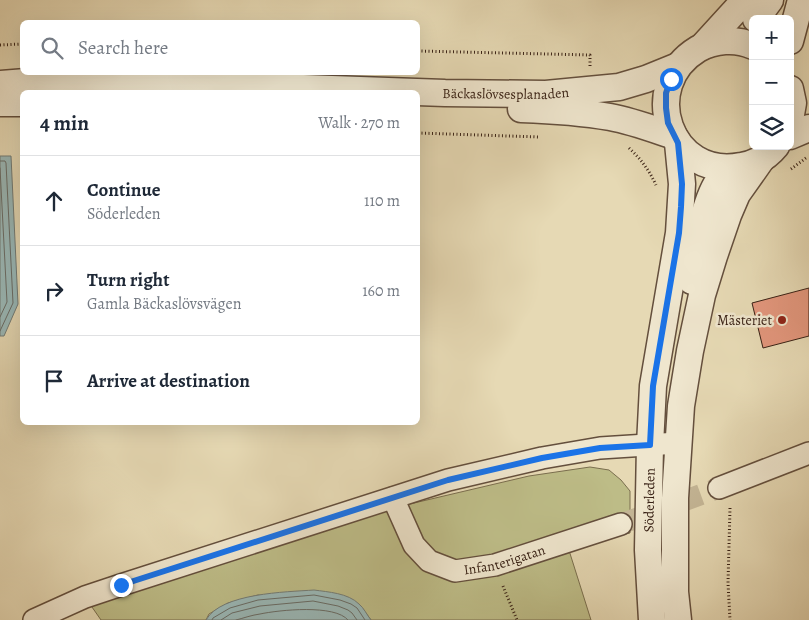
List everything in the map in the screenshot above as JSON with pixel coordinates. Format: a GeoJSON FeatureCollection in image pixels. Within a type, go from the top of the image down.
{"type":"FeatureCollection","features":[{"type":"Feature","properties":{"kind":"street","name":"Söderleden"},"geometry":{"type":"LineString","coordinates":[[745,0],[703,46],[689,55],[678,66],[666,93],[668,123],[676,140],[687,152],[708,165],[720,168],[733,168],[747,165],[768,153]]}},
{"type":"Feature","properties":{"kind":"street"},"geometry":{"type":"LineString","coordinates":[[759,15],[770,0]]}},
{"type":"Feature","properties":{"kind":"street"},"geometry":{"type":"LineString","coordinates":[[794,26],[801,0]]}},
{"type":"Feature","properties":{"kind":"street","name":"Söderleden"},"geometry":{"type":"LineString","coordinates":[[703,46],[718,42],[744,43]]}},
{"type":"Feature","properties":{"kind":"street","name":"Bäckaslövsesplanaden"},"geometry":{"type":"LineString","coordinates":[[420,92],[546,94],[619,87],[646,79],[678,66]]}},
{"type":"Feature","properties":{"kind":"street"},"geometry":{"type":"LineString","coordinates":[[794,81],[809,85]]}},
{"type":"Feature","properties":{"kind":"street","name":"Bäckaslövsesplanaden"},"geometry":{"type":"LineString","coordinates":[[0,84],[26,82],[355,90]]}},
{"type":"Feature","properties":{"kind":"street"},"geometry":{"type":"LineString","coordinates":[[0,103],[20,103]]}},
{"type":"Feature","properties":{"kind":"street","name":"Bäckaslövsesplanaden"},"geometry":{"type":"LineString","coordinates":[[420,107],[531,110],[590,114],[639,123],[676,140]]}},
{"type":"Feature","properties":{"kind":"street"},"geometry":{"type":"LineString","coordinates":[[794,134],[809,128]]}},
{"type":"Feature","properties":{"kind":"street","name":"Söderleden"},"geometry":{"type":"LineString","coordinates":[[652,620],[648,550],[650,445],[653,386],[679,233],[682,184],[676,140]]}},
{"type":"Feature","properties":{"kind":"street","name":"Söderleden"},"geometry":{"type":"LineString","coordinates":[[681,406],[700,304],[728,215],[737,194],[768,153]]}},
{"type":"Feature","properties":{"kind":"street","name":"Söderleden"},"geometry":{"type":"LineString","coordinates":[[678,620],[675,592],[675,498],[688,310],[694,265],[706,210],[716,185],[733,168]]}},
{"type":"Feature","properties":{"kind":"street"},"geometry":{"type":"LineString","coordinates":[[34,620],[85,597],[448,480],[542,458],[600,448],[678,443]]}},
{"type":"Feature","properties":{"kind":"street"},"geometry":{"type":"LineString","coordinates":[[725,487],[809,453]]}},
{"type":"Feature","properties":{"kind":"street","name":"Infanterigatan"},"geometry":{"type":"LineString","coordinates":[[393,498],[414,545],[429,561],[455,571],[494,565],[621,524]]}},
{"type":"Feature","properties":{"kind":"path"},"geometry":{"type":"LineString","coordinates":[[0,45],[20,44]]}},
{"type":"Feature","properties":{"kind":"path"},"geometry":{"type":"LineString","coordinates":[[420,51],[590,55]]}},
{"type":"Feature","properties":{"kind":"path"},"geometry":{"type":"LineString","coordinates":[[420,133],[541,137]]}},
{"type":"Feature","properties":{"kind":"path"},"geometry":{"type":"LineString","coordinates":[[622,145],[629,148],[641,160],[651,175],[658,190],[660,205],[681,207]]}},
{"type":"Feature","properties":{"kind":"path"},"geometry":{"type":"LineString","coordinates":[[791,169],[809,157]]}},
{"type":"Feature","properties":{"kind":"path"},"geometry":{"type":"LineString","coordinates":[[725,487],[730,620]]}},
{"type":"Feature","properties":{"kind":"path"},"geometry":{"type":"LineString","coordinates":[[494,565],[517,620]]}},
{"type":"Feature","properties":{"kind":"shaded area"},"geometry":{"type":"Polygon","coordinates":[[[590,467],[609,470],[630,491],[630,533],[567,544],[591,620],[371,620],[360,605],[258,595],[228,603],[209,614],[206,620],[101,620],[85,597],[397,507],[529,476],[590,467]]]}},
{"type":"Feature","properties":{"kind":"water"},"geometry":{"type":"Polygon","coordinates":[[[0,156],[11,156],[18,304],[4,336],[0,336],[0,156]]]}},
{"type":"Feature","properties":{"kind":"water"},"geometry":{"type":"Polygon","coordinates":[[[314,590],[349,597],[361,606],[371,620],[206,620],[214,611],[225,604],[239,599],[271,593],[314,590]]]}},
{"type":"Feature","properties":{"kind":"building","name":"Mästeriet"},"geometry":{"type":"Polygon","coordinates":[[[809,288],[809,336],[763,348],[752,303],[809,288]]]}},
{"type":"Feature","properties":{"kind":"tunnel"},"geometry":{"type":"LineString","coordinates":[[621,524],[719,488]]}},
{"type":"Feature","properties":{"kind":"place","name":"Mästeriet"},"geometry":{"type":"Point","coordinates":[782,320]}},
{"type":"Feature","properties":{"kind":"route"},"geometry":{"type":"LineString","coordinates":[[121,585],[448,480],[542,458],[600,448],[650,445],[653,386],[679,233],[681,207],[682,184],[678,143],[668,123],[666,108],[666,93],[671,79]]}}]}
